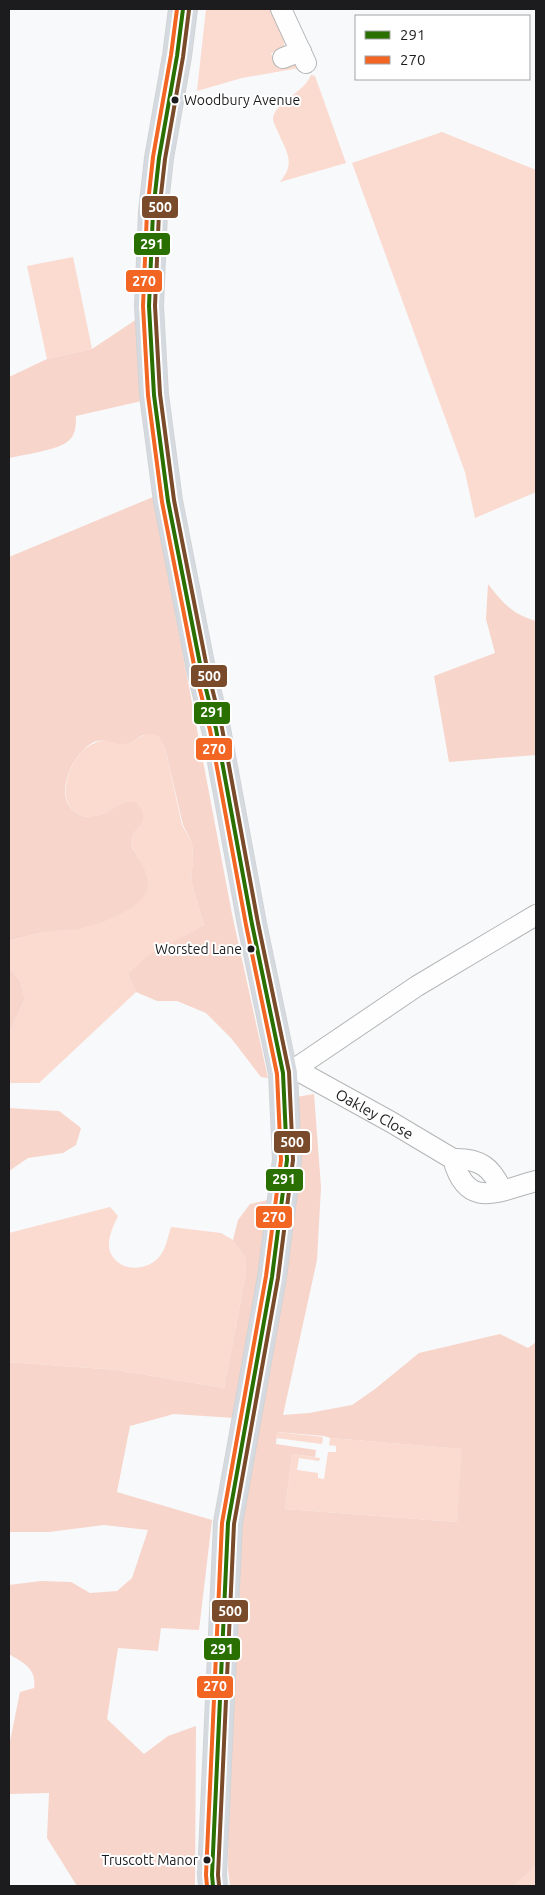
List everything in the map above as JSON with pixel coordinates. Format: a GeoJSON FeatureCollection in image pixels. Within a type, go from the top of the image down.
{"type":"FeatureCollection","features":[{"type":"Feature","properties":{"kind":"highway"},"geometry":{"type":"LineString","coordinates":[[183,9],[177,56],[159,158],[153,212],[150,306],[154,395],[168,501],[201,669],[216,729],[252,924],[290,1070],[287,1160],[272,1277],[228,1523],[212,1865],[213,1886]]}},
{"type":"Feature","properties":{"kind":"street"},"geometry":{"type":"LineString","coordinates":[[281,9],[296,57]]}},
{"type":"Feature","properties":{"kind":"street"},"geometry":{"type":"LineString","coordinates":[[290,1070],[417,986],[536,915]]}},
{"type":"Feature","properties":{"kind":"street","name":"Oakley Close"},"geometry":{"type":"LineString","coordinates":[[290,1070],[304,1074],[453,1159],[464,1159],[486,1166],[502,1190]]}},
{"type":"Feature","properties":{"kind":"street"},"geometry":{"type":"LineString","coordinates":[[453,1159],[457,1173],[465,1186],[475,1192],[489,1195],[536,1182]]}},
{"type":"Feature","properties":{"kind":"shaded area"},"geometry":{"type":"Polygon","coordinates":[[[206,9],[270,9],[280,27],[284,41],[284,46],[279,51],[271,53],[276,66],[296,63],[299,68],[242,78],[197,91],[206,9]]]}},
{"type":"Feature","properties":{"kind":"shaded area"},"geometry":{"type":"Polygon","coordinates":[[[311,75],[315,76],[346,163],[280,182],[288,169],[289,163],[273,118],[279,107],[303,87],[311,75]]]}},
{"type":"Feature","properties":{"kind":"shaded area"},"geometry":{"type":"Polygon","coordinates":[[[442,132],[536,170],[536,492],[475,518],[465,472],[352,163],[442,132]]]}},
{"type":"Feature","properties":{"kind":"shaded area"},"geometry":{"type":"Polygon","coordinates":[[[73,257],[92,349],[47,359],[27,266],[73,257]]]}},
{"type":"Feature","properties":{"kind":"shaded area"},"geometry":{"type":"Polygon","coordinates":[[[143,315],[146,400],[76,416],[74,434],[67,442],[48,450],[9,458],[9,377],[47,359],[92,349],[143,315]]]}},
{"type":"Feature","properties":{"kind":"shaded area"},"geometry":{"type":"Polygon","coordinates":[[[153,497],[232,914],[268,1078],[261,1077],[231,1038],[206,1013],[177,1001],[157,1001],[136,992],[128,974],[148,955],[204,925],[191,881],[192,843],[183,825],[165,748],[158,736],[147,734],[126,744],[101,740],[92,743],[85,748],[73,763],[66,782],[65,791],[66,800],[70,807],[83,817],[101,815],[124,802],[136,802],[143,812],[143,822],[133,834],[131,844],[148,880],[145,894],[129,909],[105,921],[73,930],[49,931],[9,941],[9,557],[153,497]]]}},
{"type":"Feature","properties":{"kind":"shaded area"},"geometry":{"type":"Polygon","coordinates":[[[488,584],[498,597],[514,611],[536,621],[536,755],[449,762],[434,676],[495,653],[486,619],[488,584]]]}},
{"type":"Feature","properties":{"kind":"shaded area"},"geometry":{"type":"Polygon","coordinates":[[[149,733],[158,736],[165,748],[182,825],[192,843],[191,881],[204,925],[180,938],[128,974],[136,992],[39,1083],[9,1083],[9,1032],[25,999],[20,980],[9,969],[9,941],[48,931],[74,930],[147,876],[131,844],[133,834],[143,822],[124,802],[101,815],[83,817],[71,808],[67,800],[67,781],[70,771],[81,753],[96,742],[110,740],[124,744],[149,733]]]}},
{"type":"Feature","properties":{"kind":"shaded area"},"geometry":{"type":"Polygon","coordinates":[[[9,969],[20,980],[25,999],[9,1032],[9,969]]]}},
{"type":"Feature","properties":{"kind":"shaded area"},"geometry":{"type":"Polygon","coordinates":[[[314,1094],[321,1187],[317,1260],[283,1415],[309,1413],[352,1405],[419,1353],[500,1334],[528,1348],[536,1342],[536,1866],[514,1886],[230,1886],[228,1868],[229,1764],[240,1524],[260,1422],[268,1362],[296,1097],[314,1094]],[[277,1432],[276,1444],[316,1450],[315,1457],[292,1454],[285,1509],[457,1522],[462,1449],[277,1432]]]}},
{"type":"Feature","properties":{"kind":"shaded area"},"geometry":{"type":"Polygon","coordinates":[[[9,1108],[59,1111],[81,1128],[76,1145],[63,1153],[28,1158],[9,1171],[9,1108]]]}},
{"type":"Feature","properties":{"kind":"shaded area"},"geometry":{"type":"Polygon","coordinates":[[[268,1200],[259,1275],[234,1418],[174,1414],[130,1426],[117,1492],[212,1520],[199,1630],[161,1628],[158,1651],[118,1648],[107,1719],[144,1754],[168,1736],[196,1726],[195,1886],[77,1886],[47,1838],[49,1793],[9,1794],[9,1746],[20,1692],[34,1688],[34,1681],[28,1667],[9,1654],[9,1585],[41,1581],[71,1582],[90,1593],[117,1591],[132,1578],[148,1530],[104,1525],[49,1532],[9,1532],[9,1362],[117,1370],[224,1388],[246,1274],[245,1257],[233,1240],[238,1220],[250,1204],[268,1200]]]}},
{"type":"Feature","properties":{"kind":"shaded area"},"geometry":{"type":"Polygon","coordinates":[[[110,1207],[118,1216],[110,1235],[109,1250],[115,1260],[128,1267],[142,1267],[155,1261],[164,1250],[171,1227],[221,1233],[233,1240],[245,1257],[246,1274],[224,1388],[117,1370],[9,1362],[9,1233],[110,1207]]]}},
{"type":"Feature","properties":{"kind":"shaded area"},"geometry":{"type":"Polygon","coordinates":[[[277,1432],[323,1437],[322,1444],[276,1438],[277,1432]]]}},
{"type":"Feature","properties":{"kind":"shaded area"},"geometry":{"type":"Polygon","coordinates":[[[330,1438],[463,1449],[457,1522],[285,1509],[292,1454],[320,1458],[319,1461],[299,1458],[297,1470],[318,1473],[318,1478],[324,1479],[328,1452],[336,1452],[336,1446],[329,1445],[330,1438]]]}},
{"type":"Feature","properties":{"kind":"shaded area"},"geometry":{"type":"Polygon","coordinates":[[[536,1866],[536,1886],[514,1886],[536,1866]]]}},
{"type":"Feature","properties":{"kind":"transit line","name":"270"},"geometry":{"type":"LineString","coordinates":[[177,9],[153,157],[147,212],[143,306],[148,395],[162,502],[195,670],[210,730],[246,925],[277,1074],[281,1160],[266,1276],[222,1523],[207,1886]]}},
{"type":"Feature","properties":{"kind":"transit line","name":"291"},"geometry":{"type":"LineString","coordinates":[[183,9],[177,56],[159,158],[153,212],[149,306],[154,395],[168,501],[201,669],[216,729],[252,924],[283,1073],[287,1160],[272,1277],[228,1523],[213,1886]]}},
{"type":"Feature","properties":{"kind":"transit line","name":"500"},"geometry":{"type":"LineString","coordinates":[[189,10],[183,57],[165,159],[159,212],[155,306],[160,394],[174,500],[207,668],[222,728],[258,923],[289,1072],[293,1160],[278,1278],[234,1524],[219,1885]]}},
{"type":"Feature","properties":{"kind":"place","name":"Woodbury Avenue"},"geometry":{"type":"Point","coordinates":[175,100]}},
{"type":"Feature","properties":{"kind":"place","name":"Worsted Lane"},"geometry":{"type":"Point","coordinates":[251,949]}},
{"type":"Feature","properties":{"kind":"place","name":"Truscott Manor"},"geometry":{"type":"Point","coordinates":[207,1860]}}]}
